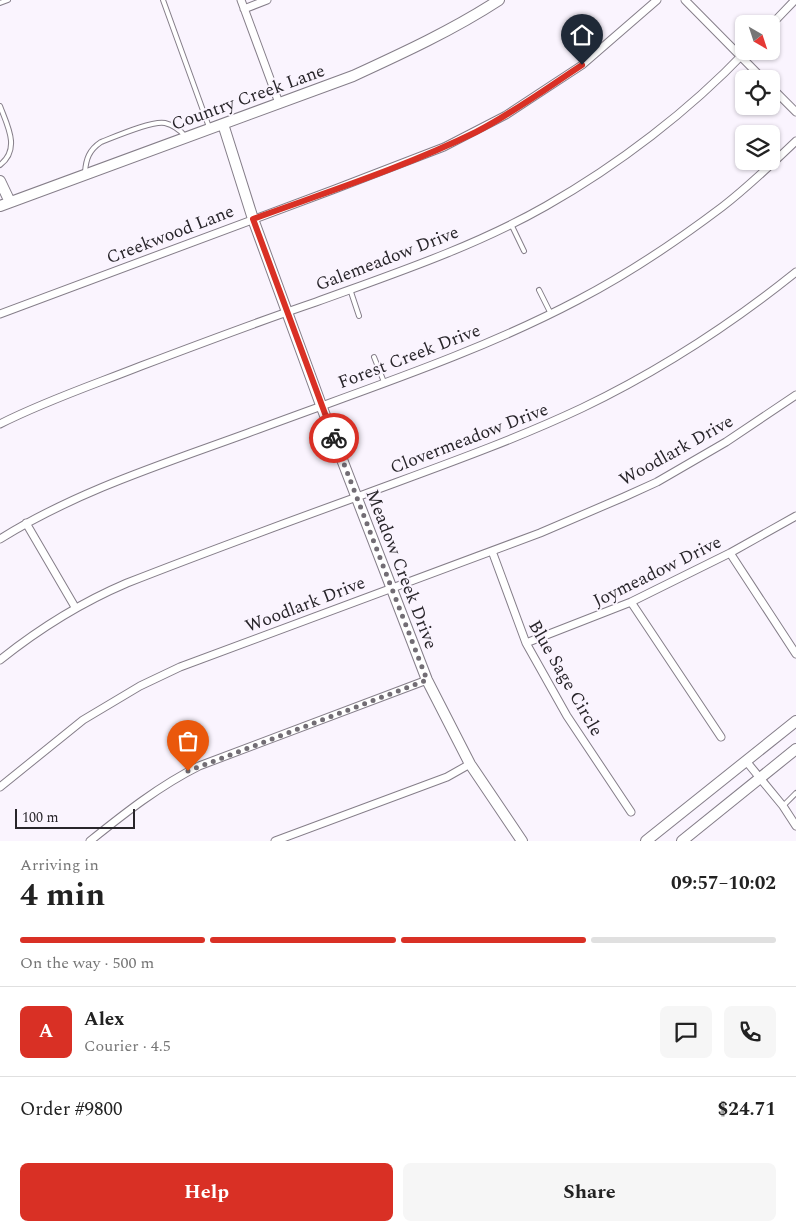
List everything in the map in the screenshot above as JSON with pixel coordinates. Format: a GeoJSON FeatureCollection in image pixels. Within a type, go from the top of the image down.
{"type":"FeatureCollection","features":[{"type":"Feature","properties":{"kind":"street"},"geometry":{"type":"LineString","coordinates":[[241,0],[279,104]]}},
{"type":"Feature","properties":{"kind":"street"},"geometry":{"type":"LineString","coordinates":[[244,9],[267,0]]}},
{"type":"Feature","properties":{"kind":"street","name":"Country Creek Lane"},"geometry":{"type":"LineString","coordinates":[[5,204],[353,76],[407,52],[476,15],[499,0]]}},
{"type":"Feature","properties":{"kind":"street","name":"Creekwood Lane"},"geometry":{"type":"LineString","coordinates":[[0,314],[435,151],[484,127],[527,102],[582,65],[657,0]]}},
{"type":"Feature","properties":{"kind":"street"},"geometry":{"type":"LineString","coordinates":[[685,0],[735,46]]}},
{"type":"Feature","properties":{"kind":"street"},"geometry":{"type":"LineString","coordinates":[[780,16],[795,0]]}},
{"type":"Feature","properties":{"kind":"street","name":"Galemeadow Drive"},"geometry":{"type":"LineString","coordinates":[[0,424],[40,405],[350,290],[472,242],[511,224],[546,206],[636,146],[702,94],[738,60]]}},
{"type":"Feature","properties":{"kind":"street"},"geometry":{"type":"LineString","coordinates":[[749,60],[756,70]]}},
{"type":"Feature","properties":{"kind":"street"},"geometry":{"type":"LineString","coordinates":[[780,96],[796,112]]}},
{"type":"Feature","properties":{"kind":"street","name":"Meadow Creek Drive"},"geometry":{"type":"LineString","coordinates":[[223,124],[253,219],[321,405],[427,680],[470,764],[522,841]]}},
{"type":"Feature","properties":{"kind":"street","name":"Forest Creek Drive"},"geometry":{"type":"LineString","coordinates":[[0,539],[45,512],[102,487],[384,382],[492,340],[551,314],[598,290],[679,238],[724,206],[796,141]]}},
{"type":"Feature","properties":{"kind":"street"},"geometry":{"type":"LineString","coordinates":[[0,181],[5,204]]}},
{"type":"Feature","properties":{"kind":"street","name":"Clovermeadow Drive"},"geometry":{"type":"LineString","coordinates":[[0,660],[24,640],[75,607],[112,589],[169,566],[462,458],[535,429],[620,389],[717,330],[796,272]]}},
{"type":"Feature","properties":{"kind":"street","name":"Woodlark Drive"},"geometry":{"type":"LineString","coordinates":[[0,787],[83,720],[140,686],[180,668],[540,533],[657,482],[726,442],[796,394]]}},
{"type":"Feature","properties":{"kind":"street","name":"Joymeadow Drive"},"geometry":{"type":"LineString","coordinates":[[526,643],[631,602],[730,553],[796,516]]}},
{"type":"Feature","properties":{"kind":"street"},"geometry":{"type":"LineString","coordinates":[[26,522],[75,607]]}},
{"type":"Feature","properties":{"kind":"street","name":"Blue Sage Circle"},"geometry":{"type":"LineString","coordinates":[[492,550],[526,643],[567,716],[631,812]]}},
{"type":"Feature","properties":{"kind":"street"},"geometry":{"type":"LineString","coordinates":[[730,553],[796,654]]}},
{"type":"Feature","properties":{"kind":"street"},"geometry":{"type":"LineString","coordinates":[[631,602],[721,737]]}},
{"type":"Feature","properties":{"kind":"street"},"geometry":{"type":"LineString","coordinates":[[90,841],[149,794],[178,776],[199,766],[427,680]]}},
{"type":"Feature","properties":{"kind":"street"},"geometry":{"type":"LineString","coordinates":[[646,841],[796,721]]}},
{"type":"Feature","properties":{"kind":"street"},"geometry":{"type":"LineString","coordinates":[[682,841],[796,749]]}},
{"type":"Feature","properties":{"kind":"street"},"geometry":{"type":"LineString","coordinates":[[746,761],[796,826]]}},
{"type":"Feature","properties":{"kind":"street"},"geometry":{"type":"LineString","coordinates":[[275,841],[447,777],[470,764]]}},
{"type":"Feature","properties":{"kind":"lane"},"geometry":{"type":"LineString","coordinates":[[0,3],[8,0]]}},
{"type":"Feature","properties":{"kind":"lane"},"geometry":{"type":"LineString","coordinates":[[162,0],[210,129]]}},
{"type":"Feature","properties":{"kind":"lane"},"geometry":{"type":"LineString","coordinates":[[0,106],[12,138],[12,146],[4,162],[0,164]]}},
{"type":"Feature","properties":{"kind":"lane"},"geometry":{"type":"LineString","coordinates":[[85,175],[86,160],[89,153],[94,146],[101,142],[153,123],[164,122],[173,126],[186,137]]}},
{"type":"Feature","properties":{"kind":"lane"},"geometry":{"type":"LineString","coordinates":[[511,224],[524,251]]}},
{"type":"Feature","properties":{"kind":"lane"},"geometry":{"type":"LineString","coordinates":[[350,290],[359,316]]}},
{"type":"Feature","properties":{"kind":"lane"},"geometry":{"type":"LineString","coordinates":[[539,290],[551,314]]}},
{"type":"Feature","properties":{"kind":"lane"},"geometry":{"type":"LineString","coordinates":[[374,357],[384,382]]}},
{"type":"Feature","properties":{"kind":"lane"},"geometry":{"type":"LineString","coordinates":[[782,806],[796,793]]}},
{"type":"Feature","properties":{"kind":"way so far"},"geometry":{"type":"LineString","coordinates":[[188,771],[427,680],[334,438]]}},
{"type":"Feature","properties":{"kind":"route"},"geometry":{"type":"LineString","coordinates":[[334,438],[253,219],[444,147],[506,115],[582,65]]}}]}
